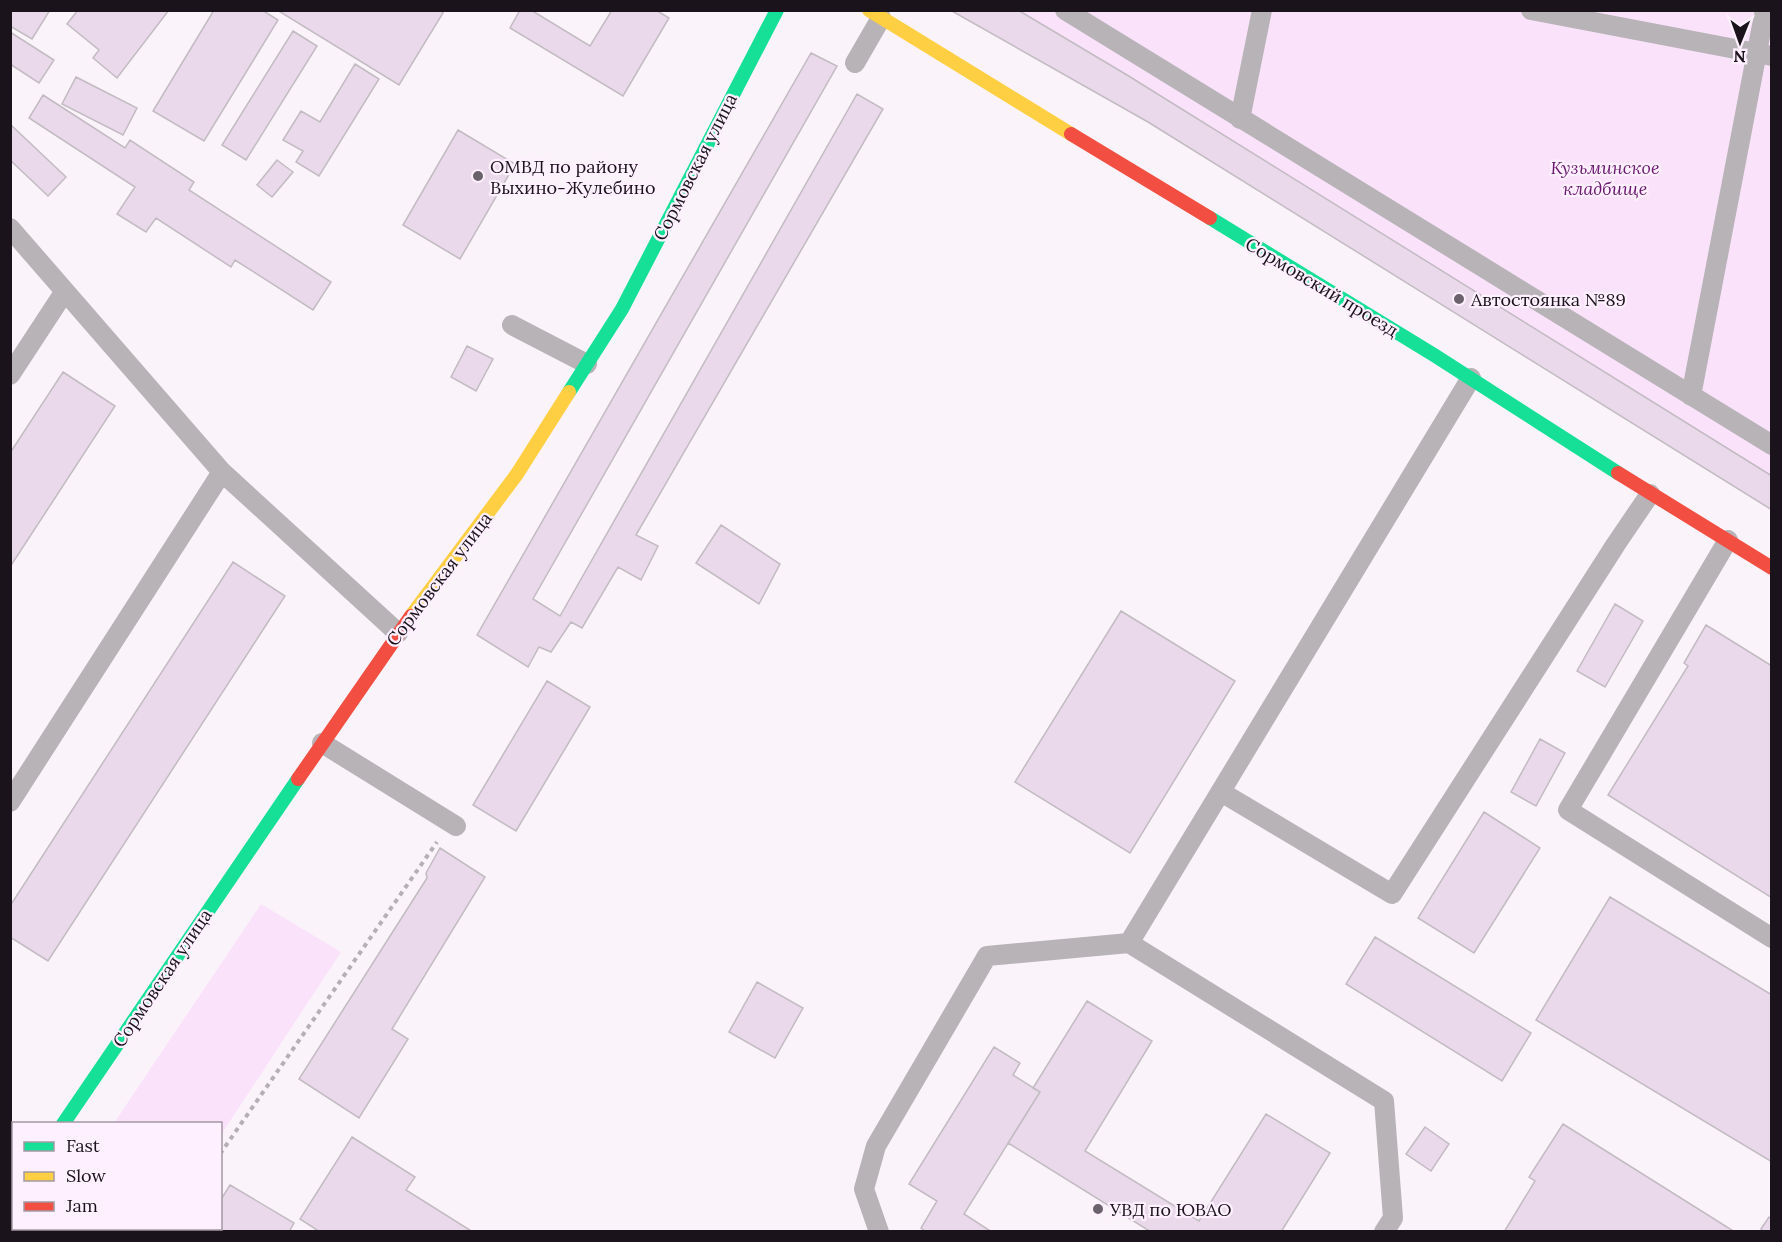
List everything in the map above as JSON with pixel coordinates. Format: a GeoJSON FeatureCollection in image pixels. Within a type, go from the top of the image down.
{"type":"FeatureCollection","features":[{"type":"Feature","properties":{"kind":"street","name":"Сормовская улица"},"geometry":{"type":"LineString","coordinates":[[64,1122],[398,633],[517,474],[622,309],[777,10]]}},
{"type":"Feature","properties":{"kind":"street","name":"Сормовский проезд"},"geometry":{"type":"LineString","coordinates":[[875,14],[1471,378],[1650,494],[1772,568]]}},
{"type":"Feature","properties":{"kind":"lane"},"geometry":{"type":"LineString","coordinates":[[1065,10],[1772,445]]}},
{"type":"Feature","properties":{"kind":"lane"},"geometry":{"type":"LineString","coordinates":[[1240,118],[1262,10]]}},
{"type":"Feature","properties":{"kind":"lane"},"geometry":{"type":"LineString","coordinates":[[1531,10],[1764,55]]}},
{"type":"Feature","properties":{"kind":"lane"},"geometry":{"type":"LineString","coordinates":[[1691,396],[1764,55],[1765,10]]}},
{"type":"Feature","properties":{"kind":"lane"},"geometry":{"type":"LineString","coordinates":[[855,63],[875,14]]}},
{"type":"Feature","properties":{"kind":"lane"},"geometry":{"type":"LineString","coordinates":[[10,228],[222,472],[398,633]]}},
{"type":"Feature","properties":{"kind":"lane"},"geometry":{"type":"LineString","coordinates":[[10,375],[65,291]]}},
{"type":"Feature","properties":{"kind":"lane"},"geometry":{"type":"LineString","coordinates":[[512,326],[587,364]]}},
{"type":"Feature","properties":{"kind":"lane"},"geometry":{"type":"LineString","coordinates":[[1129,943],[1471,378]]}},
{"type":"Feature","properties":{"kind":"lane"},"geometry":{"type":"LineString","coordinates":[[10,802],[222,472]]}},
{"type":"Feature","properties":{"kind":"lane"},"geometry":{"type":"LineString","coordinates":[[1221,792],[1392,894],[1650,494]]}},
{"type":"Feature","properties":{"kind":"lane"},"geometry":{"type":"LineString","coordinates":[[1728,540],[1569,810],[1772,938]]}},
{"type":"Feature","properties":{"kind":"lane"},"geometry":{"type":"LineString","coordinates":[[322,743],[453,824]]}},
{"type":"Feature","properties":{"kind":"lane"},"geometry":{"type":"LineString","coordinates":[[879,1232],[864,1190],[876,1146],[987,956],[1129,943],[1384,1101],[1393,1218],[1384,1232]]}},
{"type":"Feature","properties":{"kind":"path"},"geometry":{"type":"LineString","coordinates":[[222,1151],[453,824]]}},
{"type":"Feature","properties":{"kind":"green space","name":"Кузьминское кладбище"},"geometry":{"type":"Polygon","coordinates":[[[1018,11],[1771,11],[1771,476],[1127,75],[1018,11]]]}},
{"type":"Feature","properties":{"kind":"green space"},"geometry":{"type":"Polygon","coordinates":[[[261,904],[341,952],[222,1133],[222,1122],[115,1122],[261,904]]]}},
{"type":"Feature","properties":{"kind":"building"},"geometry":{"type":"Polygon","coordinates":[[[10,10],[50,10],[32,39],[10,26],[10,10]]]}},
{"type":"Feature","properties":{"kind":"building"},"geometry":{"type":"Polygon","coordinates":[[[78,10],[169,10],[117,78],[93,58],[99,50],[67,24],[78,10]]]}},
{"type":"Feature","properties":{"kind":"building"},"geometry":{"type":"Polygon","coordinates":[[[214,10],[262,10],[278,20],[204,141],[153,111],[214,10]]]}},
{"type":"Feature","properties":{"kind":"building"},"geometry":{"type":"Polygon","coordinates":[[[277,10],[439,10],[443,13],[399,85],[277,10]]]}},
{"type":"Feature","properties":{"kind":"building"},"geometry":{"type":"Polygon","coordinates":[[[520,10],[531,10],[590,46],[612,10],[656,10],[669,18],[623,96],[510,28],[520,10]]]}},
{"type":"Feature","properties":{"kind":"building","name":"Автостоянка №89"},"geometry":{"type":"Polygon","coordinates":[[[950,10],[1018,10],[1127,75],[1772,476],[1772,510],[1148,122],[950,10]]]}},
{"type":"Feature","properties":{"kind":"building"},"geometry":{"type":"Polygon","coordinates":[[[293,31],[317,46],[246,160],[222,145],[293,31]]]}},
{"type":"Feature","properties":{"kind":"building"},"geometry":{"type":"Polygon","coordinates":[[[10,32],[54,60],[39,83],[10,64],[10,32]]]}},
{"type":"Feature","properties":{"kind":"building"},"geometry":{"type":"Polygon","coordinates":[[[811,53],[837,66],[533,599],[560,616],[857,94],[883,109],[636,535],[658,546],[641,580],[618,567],[582,628],[571,622],[551,652],[539,647],[528,667],[477,635],[811,53]]]}},
{"type":"Feature","properties":{"kind":"building"},"geometry":{"type":"Polygon","coordinates":[[[355,64],[379,79],[319,176],[296,162],[303,151],[283,140],[301,111],[320,122],[355,64]]]}},
{"type":"Feature","properties":{"kind":"building"},"geometry":{"type":"Polygon","coordinates":[[[76,77],[137,108],[123,135],[62,104],[76,77]]]}},
{"type":"Feature","properties":{"kind":"building"},"geometry":{"type":"Polygon","coordinates":[[[43,95],[125,148],[130,140],[194,182],[189,190],[331,282],[313,310],[235,260],[231,267],[156,218],[146,232],[117,214],[135,187],[29,118],[43,95]]]}},
{"type":"Feature","properties":{"kind":"building"},"geometry":{"type":"Polygon","coordinates":[[[10,124],[66,177],[48,196],[10,160],[10,124]]]}},
{"type":"Feature","properties":{"kind":"building"},"geometry":{"type":"Polygon","coordinates":[[[458,130],[515,164],[460,259],[403,225],[458,130]]]}},
{"type":"Feature","properties":{"kind":"building"},"geometry":{"type":"Polygon","coordinates":[[[277,160],[293,172],[272,197],[257,185],[277,160]]]}},
{"type":"Feature","properties":{"kind":"building"},"geometry":{"type":"Polygon","coordinates":[[[467,346],[493,359],[476,391],[451,377],[467,346]]]}},
{"type":"Feature","properties":{"kind":"building"},"geometry":{"type":"Polygon","coordinates":[[[63,372],[115,406],[10,567],[10,453],[63,372]]]}},
{"type":"Feature","properties":{"kind":"building"},"geometry":{"type":"Polygon","coordinates":[[[721,525],[780,564],[759,604],[696,563],[721,525]]]}},
{"type":"Feature","properties":{"kind":"building"},"geometry":{"type":"Polygon","coordinates":[[[233,562],[285,596],[48,961],[10,937],[10,906],[233,562]]]}},
{"type":"Feature","properties":{"kind":"building"},"geometry":{"type":"Polygon","coordinates":[[[1615,604],[1643,621],[1605,687],[1577,671],[1615,604]]]}},
{"type":"Feature","properties":{"kind":"building"},"geometry":{"type":"Polygon","coordinates":[[[1121,611],[1235,681],[1130,853],[1015,782],[1121,611]]]}},
{"type":"Feature","properties":{"kind":"building"},"geometry":{"type":"Polygon","coordinates":[[[1706,625],[1772,666],[1772,898],[1608,795],[1688,666],[1684,663],[1706,625]]]}},
{"type":"Feature","properties":{"kind":"building"},"geometry":{"type":"Polygon","coordinates":[[[547,681],[590,707],[516,831],[473,805],[547,681]]]}},
{"type":"Feature","properties":{"kind":"building"},"geometry":{"type":"Polygon","coordinates":[[[1540,739],[1565,753],[1536,806],[1511,792],[1540,739]]]}},
{"type":"Feature","properties":{"kind":"building"},"geometry":{"type":"Polygon","coordinates":[[[1484,812],[1540,848],[1474,953],[1418,918],[1484,812]]]}},
{"type":"Feature","properties":{"kind":"building"},"geometry":{"type":"Polygon","coordinates":[[[440,848],[485,877],[392,1029],[408,1039],[359,1118],[299,1079],[427,878],[426,873],[440,848]]]}},
{"type":"Feature","properties":{"kind":"building"},"geometry":{"type":"Polygon","coordinates":[[[1610,897],[1772,995],[1772,1162],[1536,1020],[1610,897]]]}},
{"type":"Feature","properties":{"kind":"building"},"geometry":{"type":"Polygon","coordinates":[[[1375,937],[1531,1033],[1502,1081],[1346,984],[1375,937]]]}},
{"type":"Feature","properties":{"kind":"building"},"geometry":{"type":"Polygon","coordinates":[[[757,982],[803,1008],[775,1058],[729,1032],[757,982]]]}},
{"type":"Feature","properties":{"kind":"building"},"geometry":{"type":"Polygon","coordinates":[[[1087,1001],[1152,1041],[1085,1151],[1199,1221],[1266,1114],[1330,1153],[1281,1232],[1151,1232],[1008,1143],[1040,1092],[1033,1088],[1087,1001]]]}},
{"type":"Feature","properties":{"kind":"building"},"geometry":{"type":"Polygon","coordinates":[[[994,1047],[1020,1063],[1013,1075],[1040,1092],[964,1214],[992,1232],[926,1232],[921,1228],[937,1201],[909,1184],[994,1047]]]}},
{"type":"Feature","properties":{"kind":"building"},"geometry":{"type":"Polygon","coordinates":[[[1563,1124],[1735,1232],[1504,1232],[1535,1181],[1529,1177],[1563,1124]]]}},
{"type":"Feature","properties":{"kind":"building"},"geometry":{"type":"Polygon","coordinates":[[[1425,1127],[1449,1144],[1431,1171],[1406,1154],[1425,1127]]]}},
{"type":"Feature","properties":{"kind":"building"},"geometry":{"type":"Polygon","coordinates":[[[352,1137],[415,1177],[406,1190],[473,1232],[320,1232],[300,1219],[352,1137]]]}},
{"type":"Feature","properties":{"kind":"building"},"geometry":{"type":"Polygon","coordinates":[[[230,1185],[294,1223],[289,1232],[202,1232],[203,1230],[222,1230],[222,1198],[230,1185]]]}},
{"type":"Feature","properties":{"kind":"building"},"geometry":{"type":"Polygon","coordinates":[[[1769,1217],[1772,1219],[1772,1232],[1764,1232],[1761,1229],[1769,1217]]]}},
{"type":"Feature","properties":{"kind":"traffic: fast"},"geometry":{"type":"LineString","coordinates":[[569,392],[622,309],[777,10]]}},
{"type":"Feature","properties":{"kind":"traffic: fast"},"geometry":{"type":"LineString","coordinates":[[1210,218],[1434,355],[1618,473]]}},
{"type":"Feature","properties":{"kind":"traffic: fast"},"geometry":{"type":"LineString","coordinates":[[64,1122],[298,779]]}},
{"type":"Feature","properties":{"kind":"traffic: slow"},"geometry":{"type":"LineString","coordinates":[[869,10],[1071,134]]}},
{"type":"Feature","properties":{"kind":"traffic: slow"},"geometry":{"type":"LineString","coordinates":[[411,616],[517,474],[569,392]]}},
{"type":"Feature","properties":{"kind":"traffic: jam"},"geometry":{"type":"LineString","coordinates":[[1071,134],[1210,218]]}},
{"type":"Feature","properties":{"kind":"traffic: jam"},"geometry":{"type":"LineString","coordinates":[[1618,473],[1772,568]]}},
{"type":"Feature","properties":{"kind":"traffic: jam"},"geometry":{"type":"LineString","coordinates":[[298,779],[411,616]]}},
{"type":"Feature","properties":{"kind":"place","name":"ОМВД по району Выхино-Жулебино"},"geometry":{"type":"Point","coordinates":[478,176]}},
{"type":"Feature","properties":{"kind":"place","name":"Автостоянка №89"},"geometry":{"type":"Point","coordinates":[1459,299]}},
{"type":"Feature","properties":{"kind":"place","name":"УВД по ЮВАО"},"geometry":{"type":"Point","coordinates":[1098,1209]}}]}
